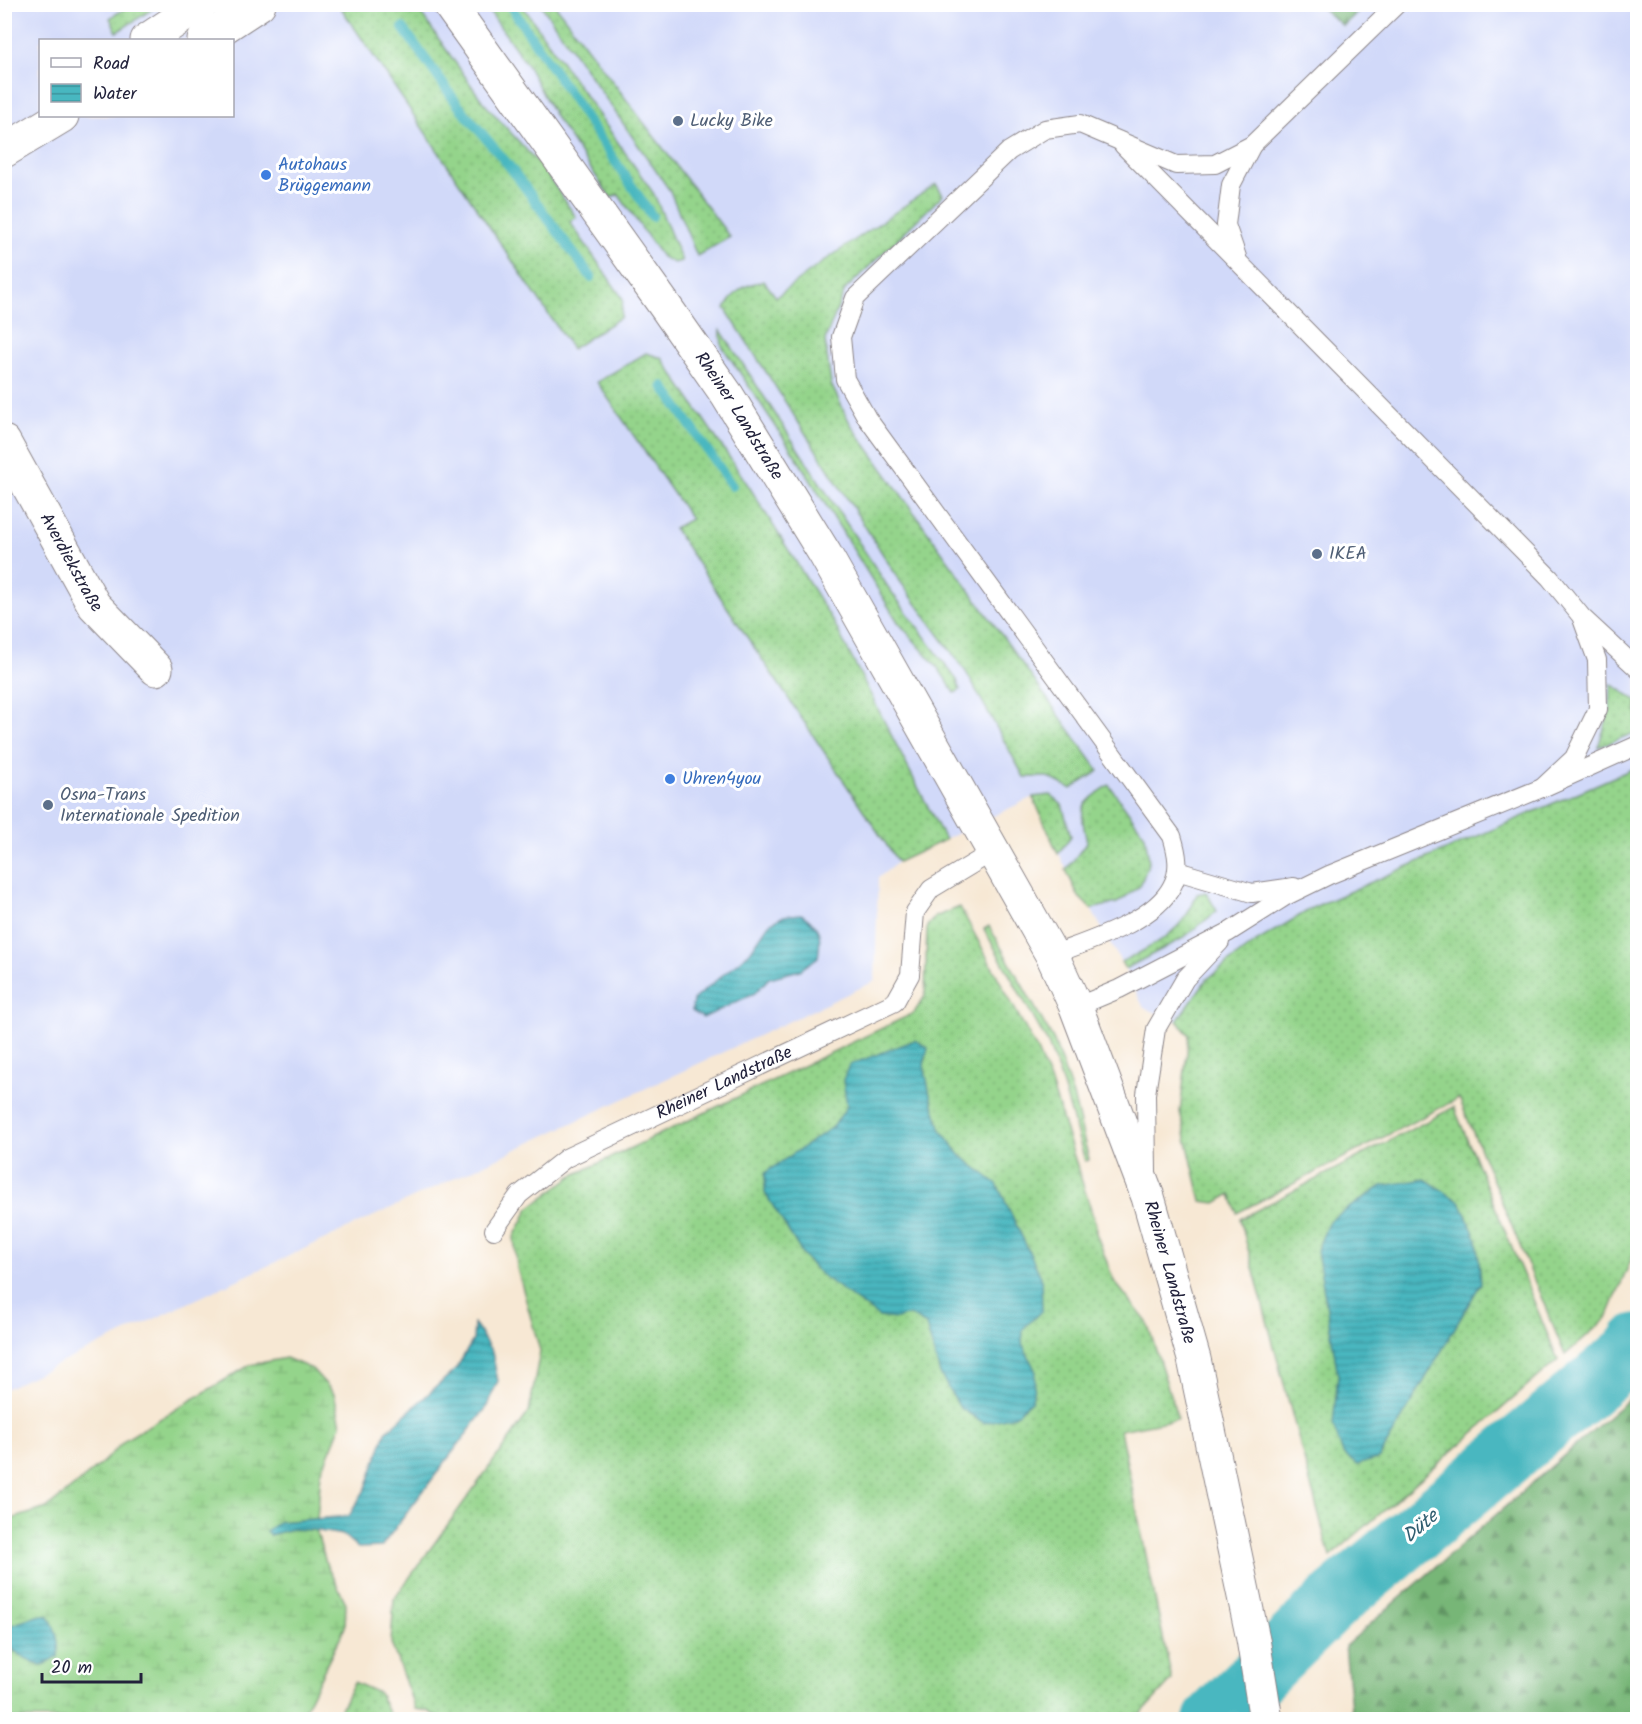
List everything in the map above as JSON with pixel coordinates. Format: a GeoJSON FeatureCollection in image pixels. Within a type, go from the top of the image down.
{"type":"FeatureCollection","features":[{"type":"Feature","properties":{"kind":"street"},"geometry":{"type":"LineString","coordinates":[[148,39],[201,4]]}},
{"type":"Feature","properties":{"kind":"street"},"geometry":{"type":"LineString","coordinates":[[206,39],[259,4]]}},
{"type":"Feature","properties":{"kind":"street","name":"Rheiner Landstraße"},"geometry":{"type":"LineString","coordinates":[[449,4],[727,395],[825,554],[1052,955],[1076,1007],[1148,1197],[1194,1359],[1253,1639],[1266,1719]]}},
{"type":"Feature","properties":{"kind":"street"},"geometry":{"type":"LineString","coordinates":[[4,151],[60,117]]}},
{"type":"Feature","properties":{"kind":"street","name":"Averdiekstraße"},"geometry":{"type":"LineString","coordinates":[[4,442],[94,605],[156,669]]}},
{"type":"Feature","properties":{"kind":"lane"},"geometry":{"type":"LineString","coordinates":[[1052,955],[1128,925],[1160,903],[1173,885],[1178,855],[1172,836],[867,418],[845,379],[841,337],[855,298],[1009,151],[1045,129],[1080,124],[1176,165],[1215,164],[1252,145],[1397,4]]}},
{"type":"Feature","properties":{"kind":"lane"},"geometry":{"type":"LineString","coordinates":[[1116,138],[1550,578],[1581,616],[1638,669]]}},
{"type":"Feature","properties":{"kind":"lane"},"geometry":{"type":"LineString","coordinates":[[1238,262],[1226,225],[1231,185],[1252,145]]}},
{"type":"Feature","properties":{"kind":"lane"},"geometry":{"type":"LineString","coordinates":[[1542,788],[1574,758],[1598,709],[1597,660],[1581,616]]}},
{"type":"Feature","properties":{"kind":"lane"},"geometry":{"type":"LineString","coordinates":[[1076,1007],[1119,989],[1229,932],[1286,896],[1329,875],[1542,788],[1638,745]]}},
{"type":"Feature","properties":{"kind":"lane","name":"Rheiner Landstraße"},"geometry":{"type":"LineString","coordinates":[[494,1230],[519,1195],[566,1158],[895,1002],[910,975],[915,912],[931,889],[994,851]]}},
{"type":"Feature","properties":{"kind":"lane"},"geometry":{"type":"LineString","coordinates":[[1176,870],[1252,893],[1286,889],[1329,875]]}},
{"type":"Feature","properties":{"kind":"lane"},"geometry":{"type":"LineString","coordinates":[[1148,1197],[1146,1094],[1156,1029],[1185,979],[1229,932]]}},
{"type":"Feature","properties":{"kind":"shaded area"},"geometry":{"type":"Polygon","coordinates":[[[4,5],[1637,5],[1637,767],[1314,907],[1254,943],[1206,980],[1177,1021],[1144,1008],[1091,909],[1079,897],[1033,797],[898,862],[878,878],[875,981],[5,1389],[4,5]]]}},
{"type":"Feature","properties":{"kind":"green space"},"geometry":{"type":"Polygon","coordinates":[[[132,4],[159,5],[117,32],[110,18],[132,4]]]}},
{"type":"Feature","properties":{"kind":"green space"},"geometry":{"type":"Polygon","coordinates":[[[339,5],[397,5],[402,10],[409,5],[415,5],[483,102],[541,166],[576,217],[570,222],[623,299],[621,317],[572,349],[339,5]]]}},
{"type":"Feature","properties":{"kind":"green space"},"geometry":{"type":"Polygon","coordinates":[[[485,5],[522,5],[654,194],[682,261],[674,263],[662,257],[618,194],[611,198],[556,118],[527,65],[485,5]]]}},
{"type":"Feature","properties":{"kind":"green space"},"geometry":{"type":"Polygon","coordinates":[[[541,5],[555,5],[730,237],[697,256],[670,191],[541,5]]]}},
{"type":"Feature","properties":{"kind":"green space"},"geometry":{"type":"Polygon","coordinates":[[[1318,5],[1365,5],[1343,26],[1318,5]]]}},
{"type":"Feature","properties":{"kind":"green space"},"geometry":{"type":"Polygon","coordinates":[[[936,184],[943,195],[845,290],[825,340],[831,384],[850,423],[1099,771],[1071,789],[1048,777],[1024,777],[966,672],[900,581],[725,308],[741,289],[764,281],[776,297],[936,184]]]}},
{"type":"Feature","properties":{"kind":"green space"},"geometry":{"type":"Polygon","coordinates":[[[720,329],[888,587],[957,680],[960,690],[955,693],[938,668],[898,622],[795,455],[722,346],[720,329]]]}},
{"type":"Feature","properties":{"kind":"green space"},"geometry":{"type":"Polygon","coordinates":[[[646,353],[662,358],[750,488],[834,623],[945,840],[898,862],[674,528],[691,519],[597,382],[646,353]]]}},
{"type":"Feature","properties":{"kind":"green space"},"geometry":{"type":"Polygon","coordinates":[[[1611,684],[1637,701],[1637,732],[1598,747],[1610,710],[1611,684]]]}},
{"type":"Feature","properties":{"kind":"green space"},"geometry":{"type":"Polygon","coordinates":[[[1637,767],[1637,1245],[1607,1318],[1565,1355],[1459,1098],[1237,1213],[1231,1194],[1216,1203],[1201,1201],[1180,1112],[1189,1035],[1177,1021],[1206,980],[1254,943],[1314,907],[1637,767]]]}},
{"type":"Feature","properties":{"kind":"green space"},"geometry":{"type":"Polygon","coordinates":[[[1109,785],[1145,835],[1149,862],[1140,886],[1117,903],[1091,909],[1079,897],[1066,870],[1087,842],[1083,821],[1084,808],[1092,798],[1109,785]]]}},
{"type":"Feature","properties":{"kind":"green space"},"geometry":{"type":"Polygon","coordinates":[[[1051,795],[1062,805],[1071,836],[1058,854],[1033,797],[1051,795]]]}},
{"type":"Feature","properties":{"kind":"green space"},"geometry":{"type":"Polygon","coordinates":[[[1206,892],[1217,911],[1183,938],[1125,969],[1121,962],[1167,936],[1184,918],[1197,894],[1206,892]]]}},
{"type":"Feature","properties":{"kind":"green space"},"geometry":{"type":"Polygon","coordinates":[[[960,907],[1036,1048],[1051,1083],[1097,1229],[1095,1230],[1114,1281],[1147,1322],[1178,1419],[1120,1430],[1172,1680],[1136,1719],[442,1720],[428,1711],[415,1709],[391,1643],[394,1599],[529,1412],[540,1351],[517,1268],[514,1237],[529,1208],[572,1176],[914,1013],[925,996],[927,926],[935,917],[960,907]]]}},
{"type":"Feature","properties":{"kind":"green space"},"geometry":{"type":"Polygon","coordinates":[[[989,926],[1054,1041],[1073,1095],[1089,1160],[1085,1161],[1048,1044],[984,929],[989,926]]]}},
{"type":"Feature","properties":{"kind":"green space"},"geometry":{"type":"Polygon","coordinates":[[[1454,1107],[1558,1360],[1330,1557],[1240,1219],[1454,1107]]]}},
{"type":"Feature","properties":{"kind":"green space"},"geometry":{"type":"Polygon","coordinates":[[[286,1358],[312,1369],[334,1393],[341,1425],[321,1473],[317,1519],[280,1522],[270,1535],[291,1529],[316,1530],[327,1566],[346,1603],[345,1627],[300,1719],[5,1719],[5,1637],[15,1653],[5,1635],[5,1521],[47,1508],[100,1465],[126,1439],[250,1365],[286,1358]]]}},
{"type":"Feature","properties":{"kind":"green space"},"geometry":{"type":"Polygon","coordinates":[[[1637,1392],[1637,1719],[1352,1719],[1345,1646],[1637,1392]]]}},
{"type":"Feature","properties":{"kind":"green space"},"geometry":{"type":"Polygon","coordinates":[[[354,1682],[379,1693],[390,1717],[388,1719],[336,1719],[354,1682]]]}},
{"type":"Feature","properties":{"kind":"water"},"geometry":{"type":"Polygon","coordinates":[[[801,914],[813,923],[820,937],[818,957],[800,970],[769,978],[755,993],[703,1018],[692,1011],[693,1000],[750,952],[769,924],[784,916],[801,914]]]}},
{"type":"Feature","properties":{"kind":"water"},"geometry":{"type":"Polygon","coordinates":[[[915,1040],[928,1048],[924,1065],[941,1130],[960,1155],[997,1184],[1041,1277],[1042,1310],[1023,1329],[1022,1343],[1036,1372],[1032,1400],[1014,1416],[984,1423],[960,1408],[940,1374],[926,1325],[910,1315],[896,1319],[879,1317],[820,1274],[805,1258],[765,1193],[765,1173],[834,1126],[847,1106],[843,1080],[849,1065],[915,1040]]]}},
{"type":"Feature","properties":{"kind":"water"},"geometry":{"type":"Polygon","coordinates":[[[1425,1179],[1460,1202],[1477,1240],[1481,1283],[1379,1458],[1357,1465],[1343,1454],[1333,1425],[1338,1375],[1317,1250],[1329,1221],[1382,1186],[1425,1179]]]}},
{"type":"Feature","properties":{"kind":"water"},"geometry":{"type":"Polygon","coordinates":[[[474,1323],[492,1352],[498,1381],[486,1408],[381,1547],[358,1548],[343,1535],[313,1530],[291,1529],[270,1535],[266,1531],[279,1522],[349,1516],[366,1488],[386,1432],[456,1369],[473,1340],[474,1323]]]}},
{"type":"Feature","properties":{"kind":"water"},"geometry":{"type":"Polygon","coordinates":[[[40,1615],[49,1616],[58,1641],[58,1657],[41,1666],[16,1652],[7,1642],[6,1635],[6,1627],[40,1615]]]}},
{"type":"Feature","properties":{"kind":"waterway"},"geometry":{"type":"LineString","coordinates":[[509,4],[652,216]]}},
{"type":"Feature","properties":{"kind":"waterway"},"geometry":{"type":"LineString","coordinates":[[403,28],[458,105],[510,167],[591,277]]}},
{"type":"Feature","properties":{"kind":"waterway"},"geometry":{"type":"LineString","coordinates":[[663,386],[732,486]]}},
{"type":"Feature","properties":{"kind":"waterway","name":"Düte"},"geometry":{"type":"LineString","coordinates":[[1213,1720],[1337,1598],[1635,1349],[1638,1343]]}},
{"type":"Feature","properties":{"kind":"place","name":"Lucky Bike"},"geometry":{"type":"Point","coordinates":[678,121]}},
{"type":"Feature","properties":{"kind":"place","name":"Autohaus Brüggemann"},"geometry":{"type":"Point","coordinates":[266,175]}},
{"type":"Feature","properties":{"kind":"place","name":"IKEA"},"geometry":{"type":"Point","coordinates":[1317,554]}},
{"type":"Feature","properties":{"kind":"place","name":"Uhren4you"},"geometry":{"type":"Point","coordinates":[670,779]}},
{"type":"Feature","properties":{"kind":"place","name":"Osna-Trans Internationale Spedition"},"geometry":{"type":"Point","coordinates":[48,805]}}]}
